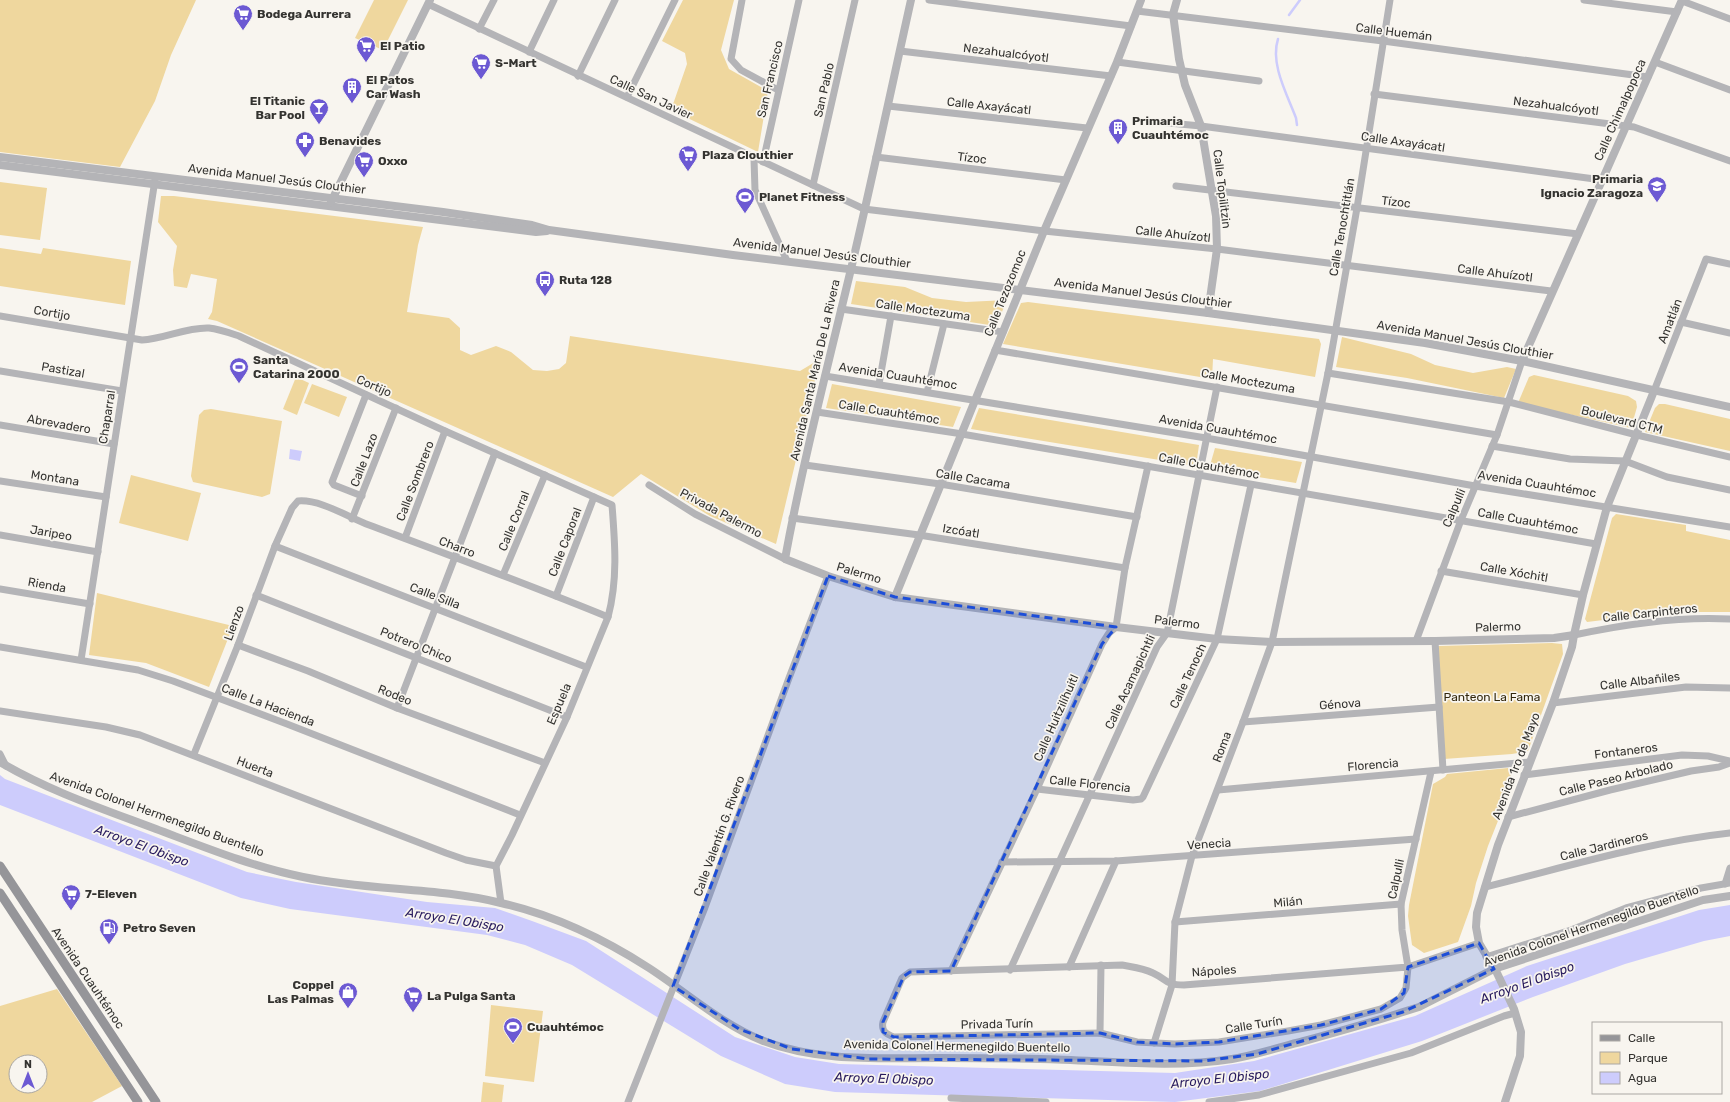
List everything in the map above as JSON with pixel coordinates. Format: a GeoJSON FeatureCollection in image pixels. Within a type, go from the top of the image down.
{"type":"FeatureCollection","features":[{"type":"Feature","properties":{"kind":"main road","name":"Avenida Cuauhtémoc"},"geometry":{"type":"LineString","coordinates":[[0,866],[156,1102]]}},
{"type":"Feature","properties":{"kind":"main road"},"geometry":{"type":"LineString","coordinates":[[0,893],[138,1102]]}},
{"type":"Feature","properties":{"kind":"street"},"geometry":{"type":"LineString","coordinates":[[480,29],[494,0]]}},
{"type":"Feature","properties":{"kind":"street"},"geometry":{"type":"LineString","coordinates":[[529,52],[554,0]]}},
{"type":"Feature","properties":{"kind":"street"},"geometry":{"type":"LineString","coordinates":[[578,76],[615,0]]}},
{"type":"Feature","properties":{"kind":"street"},"geometry":{"type":"LineString","coordinates":[[627,97],[675,0]]}},
{"type":"Feature","properties":{"kind":"street"},"geometry":{"type":"LineString","coordinates":[[742,0],[730,59],[741,70],[778,90]]}},
{"type":"Feature","properties":{"kind":"street","name":"San Francisco"},"geometry":{"type":"LineString","coordinates":[[763,162],[799,0]]}},
{"type":"Feature","properties":{"kind":"street","name":"San Pablo"},"geometry":{"type":"LineString","coordinates":[[813,185],[855,0]]}},
{"type":"Feature","properties":{"kind":"street","name":"Avenida Santa María De La Rivera"},"geometry":{"type":"LineString","coordinates":[[785,559],[792,518],[824,376],[851,269],[911,0]]}},
{"type":"Feature","properties":{"kind":"street"},"geometry":{"type":"LineString","coordinates":[[929,0],[1131,26]]}},
{"type":"Feature","properties":{"kind":"street","name":"Calle Tezozomoc"},"geometry":{"type":"LineString","coordinates":[[895,597],[974,400],[1087,128],[1117,62],[1141,0]]}},
{"type":"Feature","properties":{"kind":"street","name":"Calle Topilitzin"},"geometry":{"type":"LineString","coordinates":[[1177,0],[1173,14],[1181,70],[1201,126],[1216,216],[1217,250],[1208,313]]}},
{"type":"Feature","properties":{"kind":"street","name":"Calle Tenochtitlán"},"geometry":{"type":"LineString","coordinates":[[1311,457],[1336,330],[1390,0]]}},
{"type":"Feature","properties":{"kind":"street"},"geometry":{"type":"LineString","coordinates":[[1584,0],[1677,12]]}},
{"type":"Feature","properties":{"kind":"street"},"geometry":{"type":"LineString","coordinates":[[1682,1],[1730,19]]}},
{"type":"Feature","properties":{"kind":"street","name":"Calle Chimalpopoca"},"geometry":{"type":"LineString","coordinates":[[1522,360],[1551,291],[1682,1]]}},
{"type":"Feature","properties":{"kind":"street"},"geometry":{"type":"LineString","coordinates":[[329,206],[429,2]]}},
{"type":"Feature","properties":{"kind":"street","name":"Calle San Javier"},"geometry":{"type":"LineString","coordinates":[[429,2],[480,29],[578,76],[627,97],[864,210]]}},
{"type":"Feature","properties":{"kind":"street","name":"Calle Huemán"},"geometry":{"type":"LineString","coordinates":[[1137,11],[1173,14],[1383,41],[1648,77]]}},
{"type":"Feature","properties":{"kind":"street","name":"Nezahualcóyotl"},"geometry":{"type":"LineString","coordinates":[[900,51],[1110,76]]}},
{"type":"Feature","properties":{"kind":"street"},"geometry":{"type":"LineString","coordinates":[[1117,62],[1259,81]]}},
{"type":"Feature","properties":{"kind":"street"},"geometry":{"type":"LineString","coordinates":[[1654,62],[1730,90]]}},
{"type":"Feature","properties":{"kind":"street","name":"Nezahualcóyotl"},"geometry":{"type":"LineString","coordinates":[[1374,94],[1626,126],[1651,133],[1730,161]]}},
{"type":"Feature","properties":{"kind":"street","name":"Calle Axayácatl"},"geometry":{"type":"LineString","coordinates":[[888,106],[1087,128]]}},
{"type":"Feature","properties":{"kind":"street","name":"Calle Axayácatl"},"geometry":{"type":"LineString","coordinates":[[1158,122],[1201,126],[1602,180]]}},
{"type":"Feature","properties":{"kind":"street","name":"Avenida Manuel Jesús Clouthier"},"geometry":{"type":"LineString","coordinates":[[0,157],[333,198],[532,225],[549,230],[1336,330],[1425,343],[1522,360],[1730,407]]}},
{"type":"Feature","properties":{"kind":"street","name":"Tízoc"},"geometry":{"type":"LineString","coordinates":[[876,157],[1066,180]]}},
{"type":"Feature","properties":{"kind":"street"},"geometry":{"type":"LineString","coordinates":[[754,158],[755,190],[787,261]]}},
{"type":"Feature","properties":{"kind":"street","name":"Avenida Manuel Jesús Clouthier"},"geometry":{"type":"LineString","coordinates":[[0,165],[536,232],[549,230]]}},
{"type":"Feature","properties":{"kind":"street","name":"Chaparral"},"geometry":{"type":"LineString","coordinates":[[81,660],[155,176]]}},
{"type":"Feature","properties":{"kind":"street","name":"Tízoc"},"geometry":{"type":"LineString","coordinates":[[1176,186],[1578,234]]}},
{"type":"Feature","properties":{"kind":"street","name":"Calle Ahuízotl"},"geometry":{"type":"LineString","coordinates":[[864,210],[1217,250],[1551,291]]}},
{"type":"Feature","properties":{"kind":"street","name":"Amatlán"},"geometry":{"type":"LineString","coordinates":[[1654,391],[1706,259],[1730,264]]}},
{"type":"Feature","properties":{"kind":"street","name":"Calle Moctezuma"},"geometry":{"type":"LineString","coordinates":[[841,309],[1003,332]]}},
{"type":"Feature","properties":{"kind":"street","name":"Cortijo"},"geometry":{"type":"LineString","coordinates":[[0,316],[130,338],[153,339],[196,329],[210,328],[239,336],[445,431],[612,505]]}},
{"type":"Feature","properties":{"kind":"street"},"geometry":{"type":"LineString","coordinates":[[879,384],[891,316]]}},
{"type":"Feature","properties":{"kind":"street"},"geometry":{"type":"LineString","coordinates":[[1681,322],[1730,333]]}},
{"type":"Feature","properties":{"kind":"street"},"geometry":{"type":"LineString","coordinates":[[927,392],[944,324]]}},
{"type":"Feature","properties":{"kind":"street","name":"Calle Moctezuma"},"geometry":{"type":"LineString","coordinates":[[995,350],[1497,435]]}},
{"type":"Feature","properties":{"kind":"street","name":"Calpulli"},"geometry":{"type":"LineString","coordinates":[[1416,641],[1460,520],[1497,435],[1522,360]]}},
{"type":"Feature","properties":{"kind":"street","name":"Pastizal"},"geometry":{"type":"LineString","coordinates":[[0,371],[122,391]]}},
{"type":"Feature","properties":{"kind":"street","name":"Boulevard CTM"},"geometry":{"type":"LineString","coordinates":[[1328,374],[1509,402],[1637,435],[1730,456]]}},
{"type":"Feature","properties":{"kind":"street","name":"Avenida Cuauhtémoc"},"geometry":{"type":"LineString","coordinates":[[824,376],[1206,438],[1475,486],[1730,527]]}},
{"type":"Feature","properties":{"kind":"street","name":"Calle Acamapichtli"},"geometry":{"type":"LineString","coordinates":[[1010,970],[1058,861],[1090,795],[1157,647],[1166,633],[1198,475],[1218,387]]}},
{"type":"Feature","properties":{"kind":"street","name":"Avenida 1ro de Mayo"},"geometry":{"type":"LineString","coordinates":[[1505,1102],[1520,1056],[1521,1032],[1515,1011],[1479,943],[1476,920],[1508,817],[1553,703],[1572,647],[1583,595],[1607,507],[1654,391]]}},
{"type":"Feature","properties":{"kind":"street"},"geometry":{"type":"LineString","coordinates":[[362,496],[334,485],[332,482],[366,395]]}},
{"type":"Feature","properties":{"kind":"street","name":"Calle Lazo"},"geometry":{"type":"LineString","coordinates":[[352,519],[396,408]]}},
{"type":"Feature","properties":{"kind":"street","name":"Calle Cuauhtémoc"},"geometry":{"type":"LineString","coordinates":[[817,412],[961,434],[1596,544]]}},
{"type":"Feature","properties":{"kind":"street","name":"Abrevadero"},"geometry":{"type":"LineString","coordinates":[[0,425],[114,444]]}},
{"type":"Feature","properties":{"kind":"street","name":"Calle Sombrero"},"geometry":{"type":"LineString","coordinates":[[405,538],[445,431]]}},
{"type":"Feature","properties":{"kind":"street"},"geometry":{"type":"LineString","coordinates":[[1492,446],[1570,459],[1625,461],[1667,477],[1730,490]]}},
{"type":"Feature","properties":{"kind":"street"},"geometry":{"type":"LineString","coordinates":[[397,708],[434,607],[495,453]]}},
{"type":"Feature","properties":{"kind":"street","name":"Roma"},"geometry":{"type":"LineString","coordinates":[[1154,1043],[1172,985],[1175,922],[1192,856],[1244,722],[1272,642],[1311,457]]}},
{"type":"Feature","properties":{"kind":"street","name":"Calle Cacama"},"geometry":{"type":"LineString","coordinates":[[805,465],[940,484],[1136,517]]}},
{"type":"Feature","properties":{"kind":"street"},"geometry":{"type":"LineString","coordinates":[[1116,627],[1125,568],[1148,466]]}},
{"type":"Feature","properties":{"kind":"street","name":"Calle Corral"},"geometry":{"type":"LineString","coordinates":[[503,576],[545,475]]}},
{"type":"Feature","properties":{"kind":"street","name":"Montana"},"geometry":{"type":"LineString","coordinates":[[0,481],[106,497]]}},
{"type":"Feature","properties":{"kind":"street","name":"Privada Palermo"},"geometry":{"type":"LineString","coordinates":[[649,485],[695,514],[785,559]]}},
{"type":"Feature","properties":{"kind":"street","name":"Calle Tenoch"},"geometry":{"type":"LineString","coordinates":[[1141,799],[1145,795],[1217,638],[1251,485]]}},
{"type":"Feature","properties":{"kind":"street","name":"Calle Caporal"},"geometry":{"type":"LineString","coordinates":[[556,596],[594,497]]}},
{"type":"Feature","properties":{"kind":"street","name":"Charro"},"geometry":{"type":"LineString","coordinates":[[298,501],[306,500],[317,503],[352,519],[405,538],[608,617]]}},
{"type":"Feature","properties":{"kind":"street","name":"Lienzo"},"geometry":{"type":"LineString","coordinates":[[194,754],[238,645],[275,546],[292,508],[298,501]]}},
{"type":"Feature","properties":{"kind":"street","name":"Espuela"},"geometry":{"type":"LineString","coordinates":[[496,866],[566,717],[608,617],[612,604],[616,565],[612,505]]}},
{"type":"Feature","properties":{"kind":"street","name":"Izcóatl"},"geometry":{"type":"LineString","coordinates":[[792,518],[919,535],[1125,568]]}},
{"type":"Feature","properties":{"kind":"street","name":"Jaripeo"},"geometry":{"type":"LineString","coordinates":[[0,535],[98,552]]}},
{"type":"Feature","properties":{"kind":"street","name":"Calle Silla"},"geometry":{"type":"LineString","coordinates":[[275,546],[586,667]]}},
{"type":"Feature","properties":{"kind":"street","name":"Palermo"},"geometry":{"type":"LineString","coordinates":[[785,559],[828,576],[895,597],[1116,627],[1217,638],[1272,642],[1435,641],[1554,638],[1574,635]]}},
{"type":"Feature","properties":{"kind":"street","name":"Calle Xóchitl"},"geometry":{"type":"LineString","coordinates":[[1441,571],[1583,595]]}},
{"type":"Feature","properties":{"kind":"street","name":"Calle Valentín G. Rivero"},"geometry":{"type":"LineString","coordinates":[[628,1102],[707,902],[828,576]]}},
{"type":"Feature","properties":{"kind":"street","name":"Rienda"},"geometry":{"type":"LineString","coordinates":[[0,589],[90,604]]}},
{"type":"Feature","properties":{"kind":"street","name":"Potrero Chico"},"geometry":{"type":"LineString","coordinates":[[256,595],[566,717]]}},
{"type":"Feature","properties":{"kind":"street","name":"Calle Carpinteros"},"geometry":{"type":"LineString","coordinates":[[1574,635],[1645,622],[1681,619],[1730,619]]}},
{"type":"Feature","properties":{"kind":"street","name":"Calle Huitzilíhuitl"},"geometry":{"type":"LineString","coordinates":[[951,970],[1037,789],[1102,644],[1109,633],[1116,627]]}},
{"type":"Feature","properties":{"kind":"street"},"geometry":{"type":"LineString","coordinates":[[1435,641],[1443,770]]}},
{"type":"Feature","properties":{"kind":"street","name":"Rodeo"},"geometry":{"type":"LineString","coordinates":[[238,645],[308,671],[397,708],[545,763]]}},
{"type":"Feature","properties":{"kind":"street","name":"Calle La Hacienda"},"geometry":{"type":"LineString","coordinates":[[0,647],[138,670],[216,697],[520,814]]}},
{"type":"Feature","properties":{"kind":"street","name":"Calle Albañiles"},"geometry":{"type":"LineString","coordinates":[[1553,703],[1686,687],[1730,688]]}},
{"type":"Feature","properties":{"kind":"street","name":"Génova"},"geometry":{"type":"LineString","coordinates":[[1244,722],[1438,707]]}},
{"type":"Feature","properties":{"kind":"street","name":"Huerta"},"geometry":{"type":"LineString","coordinates":[[0,711],[106,727],[140,735],[194,754],[466,860],[496,866]]}},
{"type":"Feature","properties":{"kind":"street"},"geometry":{"type":"LineString","coordinates":[[0,754],[3,764]]}},
{"type":"Feature","properties":{"kind":"street","name":"Fontaneros"},"geometry":{"type":"LineString","coordinates":[[1524,775],[1682,755],[1708,756],[1730,762]]}},
{"type":"Feature","properties":{"kind":"street","name":"Florencia"},"geometry":{"type":"LineString","coordinates":[[1218,790],[1529,762]]}},
{"type":"Feature","properties":{"kind":"street","name":"Calle Paseo Arbolado"},"geometry":{"type":"LineString","coordinates":[[1508,817],[1610,790],[1691,771],[1719,767],[1730,762]]}},
{"type":"Feature","properties":{"kind":"street","name":"Avenida Colonel Hermenegildo Buentello"},"geometry":{"type":"LineString","coordinates":[[3,764],[29,779],[65,795],[226,855],[303,878],[351,885],[463,896],[502,903],[551,918],[586,932],[648,968],[672,988],[718,1016],[762,1040],[792,1049],[869,1059],[1042,1059],[1178,1063],[1230,1059],[1257,1054],[1368,1023],[1419,1006],[1495,971],[1703,900],[1730,896]]}},
{"type":"Feature","properties":{"kind":"street","name":"Calpulli"},"geometry":{"type":"LineString","coordinates":[[1404,993],[1408,967],[1402,930],[1401,904],[1431,772]]}},
{"type":"Feature","properties":{"kind":"street","name":"Calle Florencia"},"geometry":{"type":"LineString","coordinates":[[1037,789],[1133,800],[1141,799]]}},
{"type":"Feature","properties":{"kind":"street","name":"Calle Jardineros"},"geometry":{"type":"LineString","coordinates":[[1485,887],[1633,850],[1692,837],[1730,833]]}},
{"type":"Feature","properties":{"kind":"street","name":"Venecia"},"geometry":{"type":"LineString","coordinates":[[1002,862],[1116,861],[1416,838]]}},
{"type":"Feature","properties":{"kind":"street"},"geometry":{"type":"LineString","coordinates":[[1069,967],[1116,861]]}},
{"type":"Feature","properties":{"kind":"street"},"geometry":{"type":"LineString","coordinates":[[496,866],[502,903]]}},
{"type":"Feature","properties":{"kind":"street"},"geometry":{"type":"LineString","coordinates":[[1486,957],[1571,930],[1626,908],[1701,888],[1728,884],[1730,868]]}},
{"type":"Feature","properties":{"kind":"street","name":"Milán"},"geometry":{"type":"LineString","coordinates":[[1175,922],[1401,904]]}},
{"type":"Feature","properties":{"kind":"street","name":"Nápoles"},"geometry":{"type":"LineString","coordinates":[[1172,985],[1408,967],[1479,943]]}},
{"type":"Feature","properties":{"kind":"street"},"geometry":{"type":"LineString","coordinates":[[1100,1033],[1101,965]]}},
{"type":"Feature","properties":{"kind":"street"},"geometry":{"type":"LineString","coordinates":[[951,970],[1010,970],[1122,965],[1153,973],[1172,985]]}},
{"type":"Feature","properties":{"kind":"street","name":"Privada Turín"},"geometry":{"type":"LineString","coordinates":[[951,970],[908,973],[902,978],[883,1022],[882,1026],[884,1033],[894,1037],[1100,1033]]}},
{"type":"Feature","properties":{"kind":"street","name":"Calle Turín"},"geometry":{"type":"LineString","coordinates":[[1100,1033],[1118,1038],[1154,1043],[1175,1044],[1219,1042],[1321,1025],[1381,1009],[1394,1002],[1404,993]]}},
{"type":"Feature","properties":{"kind":"street"},"geometry":{"type":"LineString","coordinates":[[1209,1102],[1259,1095],[1412,1053],[1515,1011]]}},
{"type":"Feature","properties":{"kind":"street"},"geometry":{"type":"LineString","coordinates":[[950,1098],[1046,1102]]}},
{"type":"Feature","properties":{"kind":"highlighted area"},"geometry":{"type":"Polygon","coordinates":[[[828,576],[895,597],[1116,627],[1102,644],[951,971],[910,972],[904,976],[883,1022],[883,1032],[894,1037],[1100,1033],[1137,1042],[1175,1044],[1219,1042],[1321,1025],[1381,1009],[1404,993],[1408,967],[1479,943],[1494,969],[1403,1012],[1257,1054],[1204,1061],[869,1059],[792,1049],[739,1029],[673,986],[828,576]]]}},
{"type":"Feature","properties":{"kind":"green space"},"geometry":{"type":"Polygon","coordinates":[[[0,0],[196,0],[171,55],[155,101],[120,167],[0,152],[0,0]]]}},
{"type":"Feature","properties":{"kind":"green space"},"geometry":{"type":"Polygon","coordinates":[[[374,0],[408,0],[383,50],[355,38],[374,0]]]}},
{"type":"Feature","properties":{"kind":"green space"},"geometry":{"type":"Polygon","coordinates":[[[683,0],[734,0],[721,50],[729,69],[768,91],[758,152],[671,110],[687,64],[685,53],[662,41],[683,0]]]}},
{"type":"Feature","properties":{"kind":"green space"},"geometry":{"type":"Polygon","coordinates":[[[0,182],[47,188],[40,240],[0,235],[0,182]]]}},
{"type":"Feature","properties":{"kind":"green space"},"geometry":{"type":"Polygon","coordinates":[[[161,196],[174,196],[423,227],[418,245],[407,312],[449,318],[460,328],[460,350],[471,355],[496,346],[511,352],[533,370],[547,371],[559,369],[566,363],[570,336],[800,371],[820,359],[776,544],[710,516],[641,474],[613,497],[217,321],[208,319],[212,312],[217,279],[191,274],[187,288],[174,286],[173,270],[177,246],[158,222],[161,196]]]}},
{"type":"Feature","properties":{"kind":"green space"},"geometry":{"type":"Polygon","coordinates":[[[0,248],[41,254],[43,248],[131,261],[125,305],[0,286],[0,248]]]}},
{"type":"Feature","properties":{"kind":"green space"},"geometry":{"type":"Polygon","coordinates":[[[856,281],[905,287],[932,298],[966,302],[1007,300],[996,326],[851,304],[856,281]]]}},
{"type":"Feature","properties":{"kind":"green space"},"geometry":{"type":"Polygon","coordinates":[[[1028,302],[1319,339],[1321,344],[1315,377],[1213,359],[1212,379],[1003,344],[1021,303],[1028,302]]]}},
{"type":"Feature","properties":{"kind":"green space"},"geometry":{"type":"Polygon","coordinates":[[[1342,337],[1411,354],[1435,365],[1473,373],[1507,367],[1516,369],[1504,398],[1407,378],[1336,367],[1342,337]]]}},
{"type":"Feature","properties":{"kind":"green space"},"geometry":{"type":"Polygon","coordinates":[[[1534,375],[1628,396],[1636,401],[1637,407],[1631,428],[1518,403],[1529,377],[1534,375]]]}},
{"type":"Feature","properties":{"kind":"green space"},"geometry":{"type":"Polygon","coordinates":[[[296,377],[309,383],[297,415],[283,409],[296,377]]]}},
{"type":"Feature","properties":{"kind":"green space"},"geometry":{"type":"Polygon","coordinates":[[[312,384],[347,397],[339,417],[304,403],[312,384]]]}},
{"type":"Feature","properties":{"kind":"green space"},"geometry":{"type":"Polygon","coordinates":[[[832,384],[961,407],[953,427],[826,408],[832,384]]]}},
{"type":"Feature","properties":{"kind":"green space"},"geometry":{"type":"Polygon","coordinates":[[[1659,404],[1665,404],[1730,419],[1730,451],[1645,432],[1655,408],[1659,404]]]}},
{"type":"Feature","properties":{"kind":"green space"},"geometry":{"type":"Polygon","coordinates":[[[979,408],[1199,445],[1196,466],[971,429],[979,408]]]}},
{"type":"Feature","properties":{"kind":"green space"},"geometry":{"type":"Polygon","coordinates":[[[211,409],[282,421],[270,494],[262,497],[193,482],[191,476],[199,415],[204,410],[211,409]]]}},
{"type":"Feature","properties":{"kind":"green space"},"geometry":{"type":"Polygon","coordinates":[[[1215,448],[1302,462],[1296,483],[1209,469],[1215,448]]]}},
{"type":"Feature","properties":{"kind":"green space"},"geometry":{"type":"Polygon","coordinates":[[[131,475],[201,493],[188,541],[119,523],[131,475]]]}},
{"type":"Feature","properties":{"kind":"green space"},"geometry":{"type":"Polygon","coordinates":[[[1616,514],[1686,525],[1686,531],[1730,540],[1730,612],[1669,612],[1587,622],[1585,619],[1612,518],[1616,514]]]}},
{"type":"Feature","properties":{"kind":"green space"},"geometry":{"type":"Polygon","coordinates":[[[97,593],[233,626],[209,687],[146,663],[89,655],[97,593]]]}},
{"type":"Feature","properties":{"kind":"green space","name":"Panteon La Fama"},"geometry":{"type":"Polygon","coordinates":[[[1562,644],[1563,654],[1528,751],[1512,754],[1444,759],[1438,646],[1562,644]]]}},
{"type":"Feature","properties":{"kind":"green space"},"geometry":{"type":"Polygon","coordinates":[[[1508,768],[1513,783],[1488,846],[1476,883],[1471,906],[1458,942],[1424,953],[1412,945],[1408,916],[1433,784],[1445,777],[1447,774],[1508,768]]]}},
{"type":"Feature","properties":{"kind":"green space"},"geometry":{"type":"Polygon","coordinates":[[[57,989],[122,1086],[92,1102],[0,1102],[0,1006],[57,989]]]}},
{"type":"Feature","properties":{"kind":"green space","name":"Cuauhtémoc"},"geometry":{"type":"Polygon","coordinates":[[[491,1005],[543,1011],[534,1082],[485,1076],[491,1005]]]}},
{"type":"Feature","properties":{"kind":"green space"},"geometry":{"type":"Polygon","coordinates":[[[483,1082],[504,1085],[502,1102],[481,1102],[483,1082]]]}},
{"type":"Feature","properties":{"kind":"water"},"geometry":{"type":"Polygon","coordinates":[[[290,449],[302,451],[300,461],[289,459],[290,449]]]}},
{"type":"Feature","properties":{"kind":"water","name":"Arroyo El Obispo"},"geometry":{"type":"Polygon","coordinates":[[[0,775],[5,779],[247,872],[296,882],[427,902],[495,908],[586,941],[735,1037],[795,1057],[839,1064],[1175,1073],[1254,1061],[1415,1016],[1527,966],[1699,910],[1730,905],[1730,936],[1704,941],[1625,964],[1533,997],[1422,1041],[1260,1091],[1175,1102],[835,1092],[785,1084],[721,1056],[572,965],[525,945],[487,935],[290,909],[241,898],[0,805],[0,775]]]}},
{"type":"Feature","properties":{"kind":"waterway"},"geometry":{"type":"LineString","coordinates":[[1289,15],[1300,0]]}},
{"type":"Feature","properties":{"kind":"waterway"},"geometry":{"type":"LineString","coordinates":[[1278,39],[1276,49],[1278,69],[1284,89],[1296,118],[1297,125]]}},
{"type":"Feature","properties":{"kind":"place","name":"Bodega Aurrera"},"geometry":{"type":"Point","coordinates":[243,31]}},
{"type":"Feature","properties":{"kind":"place","name":"El Patio"},"geometry":{"type":"Point","coordinates":[366,63]}},
{"type":"Feature","properties":{"kind":"place","name":"S-Mart"},"geometry":{"type":"Point","coordinates":[481,80]}},
{"type":"Feature","properties":{"kind":"place","name":"El Patos Car Wash"},"geometry":{"type":"Point","coordinates":[352,104]}},
{"type":"Feature","properties":{"kind":"place","name":"El Titanic Bar Pool"},"geometry":{"type":"Point","coordinates":[319,125]}},
{"type":"Feature","properties":{"kind":"place","name":"Primaria Cuauhtémoc"},"geometry":{"type":"Point","coordinates":[1118,145]}},
{"type":"Feature","properties":{"kind":"place","name":"Benavides"},"geometry":{"type":"Point","coordinates":[305,158]}},
{"type":"Feature","properties":{"kind":"place","name":"Plaza Clouthier"},"geometry":{"type":"Point","coordinates":[688,172]}},
{"type":"Feature","properties":{"kind":"place","name":"Oxxo"},"geometry":{"type":"Point","coordinates":[364,178]}},
{"type":"Feature","properties":{"kind":"place","name":"Primaria Ignacio Zaragoza"},"geometry":{"type":"Point","coordinates":[1657,203]}},
{"type":"Feature","properties":{"kind":"place","name":"Planet Fitness"},"geometry":{"type":"Point","coordinates":[745,214]}},
{"type":"Feature","properties":{"kind":"place","name":"Ruta 128"},"geometry":{"type":"Point","coordinates":[545,297]}},
{"type":"Feature","properties":{"kind":"place","name":"Santa Catarina 2000"},"geometry":{"type":"Point","coordinates":[239,384]}},
{"type":"Feature","properties":{"kind":"place","name":"7-Eleven"},"geometry":{"type":"Point","coordinates":[71,911]}},
{"type":"Feature","properties":{"kind":"place","name":"Petro Seven"},"geometry":{"type":"Point","coordinates":[109,945]}},
{"type":"Feature","properties":{"kind":"place","name":"Coppel Las Palmas"},"geometry":{"type":"Point","coordinates":[348,1009]}},
{"type":"Feature","properties":{"kind":"place","name":"La Pulga Santa"},"geometry":{"type":"Point","coordinates":[413,1013]}},
{"type":"Feature","properties":{"kind":"place","name":"Cuauhtémoc"},"geometry":{"type":"Point","coordinates":[513,1044]}}]}
